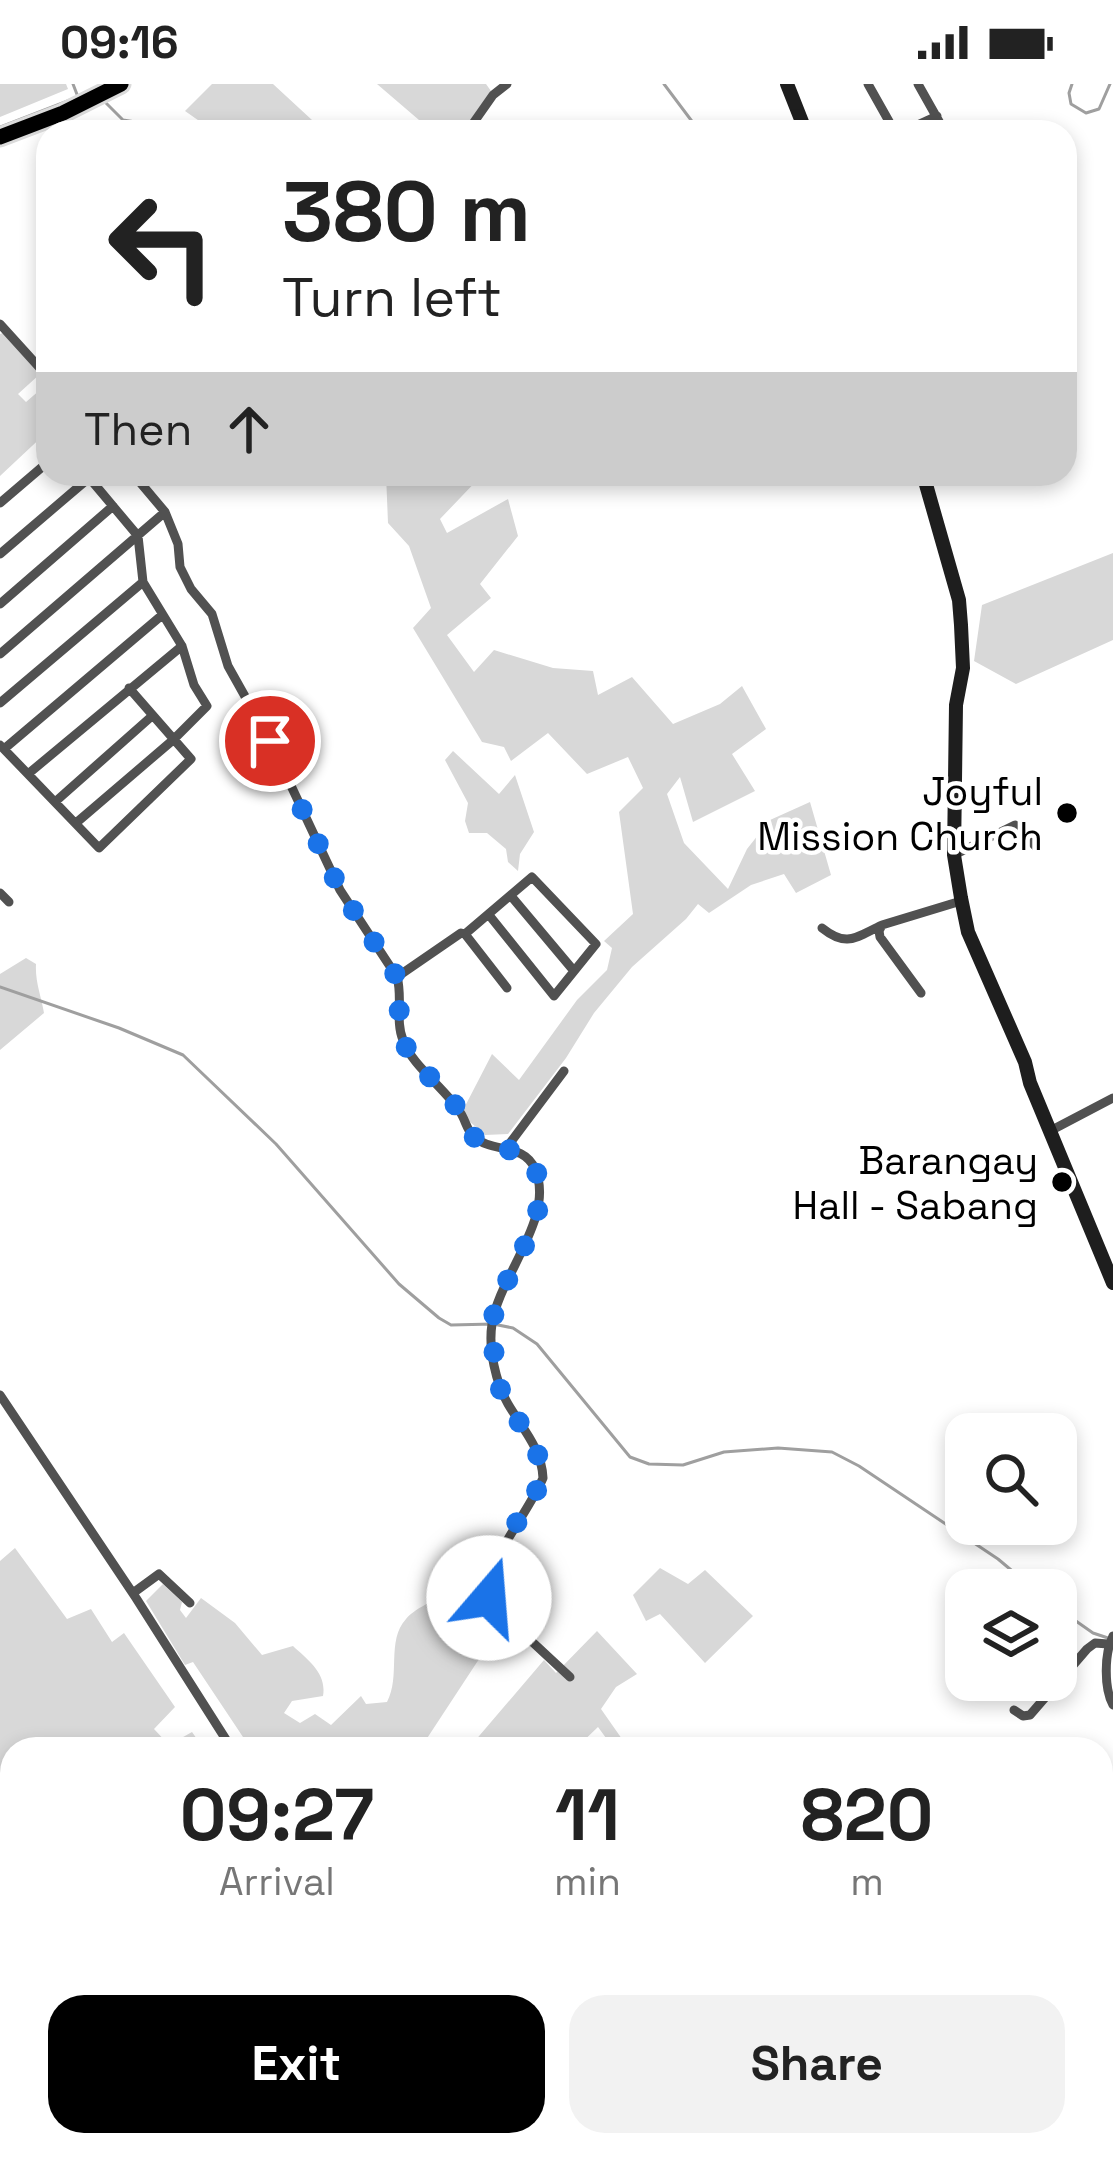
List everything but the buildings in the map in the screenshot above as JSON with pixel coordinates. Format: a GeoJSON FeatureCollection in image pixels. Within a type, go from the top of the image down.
{"type":"FeatureCollection","features":[{"type":"Feature","properties":{"kind":"main road"},"geometry":{"type":"LineString","coordinates":[[787,84],[801,120]]}},
{"type":"Feature","properties":{"kind":"main road"},"geometry":{"type":"LineString","coordinates":[[41,120],[116,87]]}},
{"type":"Feature","properties":{"kind":"main road"},"geometry":{"type":"LineString","coordinates":[[0,137],[36,122]]}},
{"type":"Feature","properties":{"kind":"main road"},"geometry":{"type":"LineString","coordinates":[[926,486],[961,625],[954,855],[968,932],[1113,1282]]}},
{"type":"Feature","properties":{"kind":"street"},"geometry":{"type":"LineString","coordinates":[[475,120],[507,84]]}},
{"type":"Feature","properties":{"kind":"street"},"geometry":{"type":"LineString","coordinates":[[868,84],[891,120]]}},
{"type":"Feature","properties":{"kind":"street"},"geometry":{"type":"LineString","coordinates":[[918,84],[939,120]]}},
{"type":"Feature","properties":{"kind":"street"},"geometry":{"type":"LineString","coordinates":[[928,120],[937,116]]}},
{"type":"Feature","properties":{"kind":"street"},"geometry":{"type":"LineString","coordinates":[[0,324],[36,364]]}},
{"type":"Feature","properties":{"kind":"street"},"geometry":{"type":"LineString","coordinates":[[0,503],[36,472]]}},
{"type":"Feature","properties":{"kind":"street"},"geometry":{"type":"LineString","coordinates":[[0,554],[77,486]]}},
{"type":"Feature","properties":{"kind":"street"},"geometry":{"type":"LineString","coordinates":[[76,824],[207,706],[194,685],[182,646],[143,582],[138,536],[96,486]]}},
{"type":"Feature","properties":{"kind":"street"},"geometry":{"type":"LineString","coordinates":[[144,486],[165,512],[178,544],[180,567],[191,590],[212,614],[228,666],[270,741],[340,890],[397,977],[402,992],[401,1038],[474,1137],[522,1153],[538,1176],[537,1218],[497,1299],[490,1330],[497,1382],[536,1450],[543,1478],[488,1583],[489,1598],[498,1610],[570,1677]]}},
{"type":"Feature","properties":{"kind":"street"},"geometry":{"type":"LineString","coordinates":[[0,604],[112,506]]}},
{"type":"Feature","properties":{"kind":"street"},"geometry":{"type":"LineString","coordinates":[[0,654],[165,512]]}},
{"type":"Feature","properties":{"kind":"street"},"geometry":{"type":"LineString","coordinates":[[0,703],[143,582]]}},
{"type":"Feature","properties":{"kind":"street"},"geometry":{"type":"LineString","coordinates":[[129,688],[191,759],[100,848],[2,747],[161,616]]}},
{"type":"Feature","properties":{"kind":"street"},"geometry":{"type":"LineString","coordinates":[[28,774],[182,646]]}},
{"type":"Feature","properties":{"kind":"street"},"geometry":{"type":"LineString","coordinates":[[55,802],[152,716]]}},
{"type":"Feature","properties":{"kind":"street"},"geometry":{"type":"LineString","coordinates":[[954,855],[1015,825],[1037,848]]}},
{"type":"Feature","properties":{"kind":"street"},"geometry":{"type":"LineString","coordinates":[[397,977],[465,934],[532,877],[596,944],[554,996],[489,915]]}},
{"type":"Feature","properties":{"kind":"street"},"geometry":{"type":"LineString","coordinates":[[0,892],[9,902]]}},
{"type":"Feature","properties":{"kind":"street"},"geometry":{"type":"LineString","coordinates":[[511,896],[574,971]]}},
{"type":"Feature","properties":{"kind":"street"},"geometry":{"type":"LineString","coordinates":[[822,928],[837,939],[849,940],[962,901]]}},
{"type":"Feature","properties":{"kind":"street"},"geometry":{"type":"LineString","coordinates":[[882,925],[880,937],[921,993]]}},
{"type":"Feature","properties":{"kind":"street"},"geometry":{"type":"LineString","coordinates":[[465,934],[507,988]]}},
{"type":"Feature","properties":{"kind":"street"},"geometry":{"type":"LineString","coordinates":[[507,1148],[564,1071]]}},
{"type":"Feature","properties":{"kind":"street"},"geometry":{"type":"LineString","coordinates":[[1050,1131],[1113,1098]]}},
{"type":"Feature","properties":{"kind":"street"},"geometry":{"type":"LineString","coordinates":[[0,1395],[4,1412],[133,1593],[224,1737]]}},
{"type":"Feature","properties":{"kind":"street"},"geometry":{"type":"LineString","coordinates":[[133,1593],[159,1574],[190,1603]]}},
{"type":"Feature","properties":{"kind":"street"},"geometry":{"type":"LineString","coordinates":[[1014,1710],[1023,1716],[1030,1714],[1087,1649],[1095,1642],[1111,1640],[1108,1694],[1113,1705]]}},
{"type":"Feature","properties":{"kind":"shaded area"},"geometry":{"type":"Polygon","coordinates":[[[0,84],[66,84],[68,89],[0,117],[0,84]]]}},
{"type":"Feature","properties":{"kind":"shaded area"},"geometry":{"type":"Polygon","coordinates":[[[212,84],[273,84],[312,120],[198,120],[185,111],[212,84]]]}},
{"type":"Feature","properties":{"kind":"shaded area"},"geometry":{"type":"Polygon","coordinates":[[[377,84],[486,84],[491,91],[470,120],[419,120],[377,84]]]}},
{"type":"Feature","properties":{"kind":"shaded area"},"geometry":{"type":"Polygon","coordinates":[[[6,332],[36,369],[36,378],[18,394],[26,402],[36,393],[36,442],[0,476],[0,334],[6,332]]]}},
{"type":"Feature","properties":{"kind":"shaded area"},"geometry":{"type":"Polygon","coordinates":[[[386,486],[472,486],[440,519],[447,533],[508,499],[518,536],[480,584],[491,598],[447,635],[474,672],[494,650],[553,668],[593,671],[598,695],[632,677],[673,724],[720,704],[742,686],[766,729],[732,754],[755,791],[693,822],[680,777],[667,794],[684,843],[728,889],[747,849],[770,820],[810,802],[831,875],[796,893],[784,874],[751,885],[709,913],[698,904],[632,967],[594,1013],[508,1134],[485,1135],[461,1114],[492,1054],[519,1080],[577,1000],[607,970],[612,948],[604,941],[633,914],[619,812],[643,788],[628,757],[587,774],[548,733],[511,761],[504,747],[482,742],[413,628],[431,608],[409,546],[388,523],[386,486]]]}},
{"type":"Feature","properties":{"kind":"shaded area"},"geometry":{"type":"Polygon","coordinates":[[[1113,553],[1113,640],[1016,684],[974,661],[982,605],[1113,553]]]}},
{"type":"Feature","properties":{"kind":"shaded area"},"geometry":{"type":"Polygon","coordinates":[[[453,751],[499,794],[515,775],[534,832],[520,854],[518,871],[508,862],[506,849],[487,833],[469,833],[468,803],[445,760],[453,751]]]}},
{"type":"Feature","properties":{"kind":"shaded area"},"geometry":{"type":"Polygon","coordinates":[[[26,958],[36,964],[44,1013],[0,1050],[0,974],[26,958]]]}},
{"type":"Feature","properties":{"kind":"shaded area"},"geometry":{"type":"Polygon","coordinates":[[[15,1548],[67,1619],[91,1609],[112,1642],[124,1633],[175,1707],[154,1729],[162,1737],[0,1737],[0,1561],[15,1548]]]}},
{"type":"Feature","properties":{"kind":"shaded area"},"geometry":{"type":"Polygon","coordinates":[[[660,1568],[688,1584],[705,1570],[753,1616],[705,1663],[660,1614],[646,1621],[633,1595],[660,1568]]]}},
{"type":"Feature","properties":{"kind":"shaded area"},"geometry":{"type":"Polygon","coordinates":[[[163,1584],[182,1602],[180,1610],[186,1618],[201,1598],[235,1623],[262,1655],[293,1646],[319,1674],[323,1688],[323,1696],[292,1701],[284,1713],[300,1723],[315,1714],[331,1725],[361,1696],[366,1704],[387,1702],[400,1628],[416,1610],[456,1589],[504,1627],[428,1737],[243,1737],[193,1662],[185,1665],[146,1601],[163,1584]]]}},
{"type":"Feature","properties":{"kind":"shaded area"},"geometry":{"type":"Polygon","coordinates":[[[597,1631],[637,1674],[616,1687],[601,1709],[621,1737],[605,1737],[598,1727],[588,1737],[478,1737],[544,1660],[556,1673],[597,1631]]]}},
{"type":"Feature","properties":{"kind":"waterway"},"geometry":{"type":"LineString","coordinates":[[0,127],[78,97],[73,84]]}},
{"type":"Feature","properties":{"kind":"waterway"},"geometry":{"type":"LineString","coordinates":[[664,84],[691,120]]}},
{"type":"Feature","properties":{"kind":"waterway"},"geometry":{"type":"LineString","coordinates":[[1072,84],[1071,104],[1086,113],[1099,109],[1110,84]]}},
{"type":"Feature","properties":{"kind":"waterway"},"geometry":{"type":"LineString","coordinates":[[102,99],[123,120]]}},
{"type":"Feature","properties":{"kind":"waterway"},"geometry":{"type":"LineString","coordinates":[[0,987],[183,1055],[276,1144],[399,1284],[451,1325],[513,1328],[537,1344],[630,1457],[649,1464],[683,1465],[724,1452],[778,1448],[832,1452],[1010,1569]]}},
{"type":"Feature","properties":{"kind":"waterway"},"geometry":{"type":"LineString","coordinates":[[1077,1622],[1111,1639]]}},
{"type":"Feature","properties":{"kind":"place","name":"Joyful Mission Church"},"geometry":{"type":"Point","coordinates":[1067,813]}},
{"type":"Feature","properties":{"kind":"place","name":"Barangay Hall - Sabang"},"geometry":{"type":"Point","coordinates":[1062,1182]}},
{"type":"Feature","properties":{"kind":"route"},"geometry":{"type":"LineString","coordinates":[[270,741],[340,890],[397,977],[402,992],[401,1038],[474,1137],[522,1153],[538,1176],[537,1218],[497,1299],[490,1330],[497,1382],[536,1450],[543,1478],[488,1583],[489,1598]]}}]}
